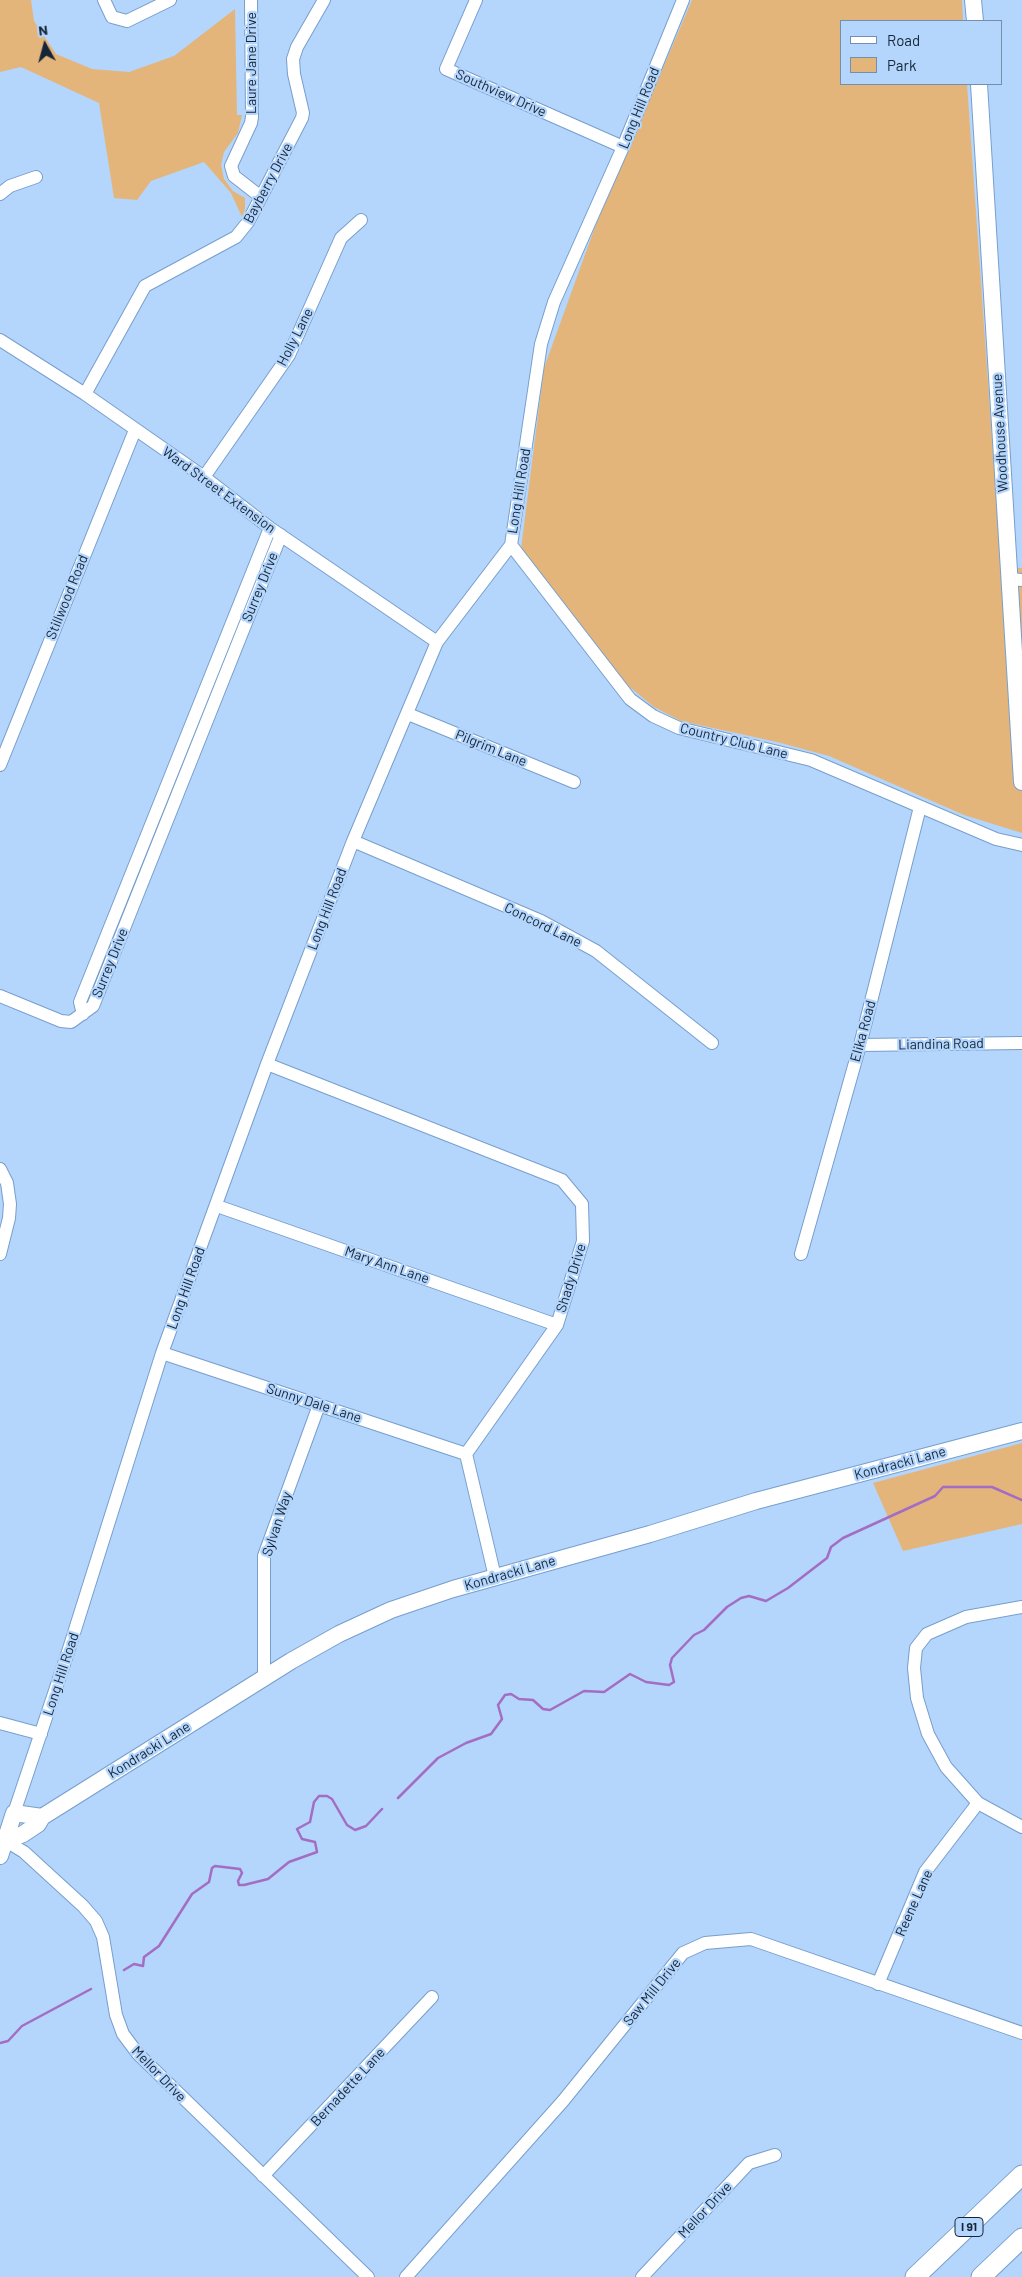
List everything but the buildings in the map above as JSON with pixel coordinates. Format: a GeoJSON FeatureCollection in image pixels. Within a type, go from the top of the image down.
{"type":"FeatureCollection","features":[{"type":"Feature","properties":{"kind":"highway","name":"I 91"},"geometry":{"type":"LineString","coordinates":[[915,2277],[1022,2175]]}},
{"type":"Feature","properties":{"kind":"highway"},"geometry":{"type":"LineString","coordinates":[[981,2277],[1022,2238]]}},
{"type":"Feature","properties":{"kind":"main road"},"geometry":{"type":"LineString","coordinates":[[973,0],[974,20]]}},
{"type":"Feature","properties":{"kind":"main road","name":"Woodhouse Avenue"},"geometry":{"type":"LineString","coordinates":[[979,85],[1015,580],[1022,782]]}},
{"type":"Feature","properties":{"kind":"main road","name":"Kondracki Lane"},"geometry":{"type":"LineString","coordinates":[[3,1849],[38,1824],[42,1817],[264,1678],[325,1642],[376,1617],[428,1597],[650,1534],[756,1501],[1022,1431]]}},
{"type":"Feature","properties":{"kind":"main road"},"geometry":{"type":"LineString","coordinates":[[14,1813],[42,1817]]}},
{"type":"Feature","properties":{"kind":"main road","name":"Long Hill Road"},"geometry":{"type":"LineString","coordinates":[[3,1849],[14,1813]]}},
{"type":"Feature","properties":{"kind":"street"},"geometry":{"type":"LineString","coordinates":[[104,0],[112,16],[126,21],[170,0]]}},
{"type":"Feature","properties":{"kind":"street","name":"Laure Jane Drive"},"geometry":{"type":"LineString","coordinates":[[251,0],[252,117],[231,166],[234,176],[261,197]]}},
{"type":"Feature","properties":{"kind":"street","name":"Bayberry Drive"},"geometry":{"type":"LineString","coordinates":[[85,394],[145,286],[236,237],[248,222],[302,118],[303,113],[294,74],[293,59],[296,48],[324,0]]}},
{"type":"Feature","properties":{"kind":"street","name":"Southview Drive"},"geometry":{"type":"LineString","coordinates":[[476,0],[446,69],[623,147]]}},
{"type":"Feature","properties":{"kind":"street","name":"Long Hill Road"},"geometry":{"type":"LineString","coordinates":[[14,1813],[41,1734],[162,1353],[267,1064],[353,842],[437,642],[511,546],[541,344],[554,302],[623,147],[683,0]]}},
{"type":"Feature","properties":{"kind":"street"},"geometry":{"type":"LineString","coordinates":[[0,194],[10,186],[36,177]]}},
{"type":"Feature","properties":{"kind":"street","name":"Holly Lane"},"geometry":{"type":"LineString","coordinates":[[204,477],[289,354],[341,238],[361,220]]}},
{"type":"Feature","properties":{"kind":"street","name":"Ward Street Extension"},"geometry":{"type":"LineString","coordinates":[[0,340],[85,394],[204,477],[270,528],[437,642]]}},
{"type":"Feature","properties":{"kind":"street","name":"Stillwood Road"},"geometry":{"type":"LineString","coordinates":[[0,765],[135,430]]}},
{"type":"Feature","properties":{"kind":"street","name":"Surrey Drive"},"geometry":{"type":"LineString","coordinates":[[270,528],[80,1002],[83,1014],[93,1006],[281,535]]}},
{"type":"Feature","properties":{"kind":"street","name":"Country Club Lane"},"geometry":{"type":"LineString","coordinates":[[511,546],[630,699],[652,716],[679,728],[811,760],[996,839],[1022,845]]}},
{"type":"Feature","properties":{"kind":"street","name":"Pilgrim Lane"},"geometry":{"type":"LineString","coordinates":[[408,714],[574,782]]}},
{"type":"Feature","properties":{"kind":"street","name":"Elika Road"},"geometry":{"type":"LineString","coordinates":[[802,1254],[860,1045],[920,807]]}},
{"type":"Feature","properties":{"kind":"street","name":"Concord Lane"},"geometry":{"type":"LineString","coordinates":[[353,842],[541,921],[588,947],[712,1043]]}},
{"type":"Feature","properties":{"kind":"street"},"geometry":{"type":"LineString","coordinates":[[0,996],[61,1021],[71,1022],[83,1014]]}},
{"type":"Feature","properties":{"kind":"street","name":"Liandina Road"},"geometry":{"type":"LineString","coordinates":[[860,1045],[1022,1043]]}},
{"type":"Feature","properties":{"kind":"street","name":"Shady Drive"},"geometry":{"type":"LineString","coordinates":[[267,1064],[562,1180],[582,1204],[583,1241],[557,1325],[466,1454]]}},
{"type":"Feature","properties":{"kind":"street"},"geometry":{"type":"LineString","coordinates":[[0,1169],[6,1183],[10,1204],[9,1218],[0,1254]]}},
{"type":"Feature","properties":{"kind":"street","name":"Mary Ann Lane"},"geometry":{"type":"LineString","coordinates":[[217,1206],[557,1325]]}},
{"type":"Feature","properties":{"kind":"street","name":"Sunny Dale Lane"},"geometry":{"type":"LineString","coordinates":[[162,1353],[466,1454]]}},
{"type":"Feature","properties":{"kind":"street","name":"Sylvan Way"},"geometry":{"type":"LineString","coordinates":[[264,1678],[264,1556],[319,1405]]}},
{"type":"Feature","properties":{"kind":"street"},"geometry":{"type":"LineString","coordinates":[[466,1454],[495,1577]]}},
{"type":"Feature","properties":{"kind":"street"},"geometry":{"type":"LineString","coordinates":[[1022,1607],[966,1617],[927,1634],[916,1648],[914,1668],[917,1698],[928,1734],[946,1766],[978,1803],[1022,1827]]}},
{"type":"Feature","properties":{"kind":"street"},"geometry":{"type":"LineString","coordinates":[[0,1723],[41,1734]]}},
{"type":"Feature","properties":{"kind":"street","name":"Reene Lane"},"geometry":{"type":"LineString","coordinates":[[878,1984],[925,1872],[978,1803]]}},
{"type":"Feature","properties":{"kind":"street","name":"Mellor Drive"},"geometry":{"type":"LineString","coordinates":[[3,1849],[24,1852],[83,1906],[96,1921],[103,1937],[116,2015],[123,2034],[132,2047],[150,2068],[368,2277]]}},
{"type":"Feature","properties":{"kind":"street","name":"Saw Mill Drive"},"geometry":{"type":"LineString","coordinates":[[406,2277],[563,2102],[683,1953],[705,1943],[752,1939],[1022,2033]]}},
{"type":"Feature","properties":{"kind":"street","name":"Bernadette Lane"},"geometry":{"type":"LineString","coordinates":[[263,2176],[432,1997]]}},
{"type":"Feature","properties":{"kind":"street","name":"Mellor Drive"},"geometry":{"type":"LineString","coordinates":[[642,2277],[749,2162],[775,2155]]}},
{"type":"Feature","properties":{"kind":"green space"},"geometry":{"type":"Polygon","coordinates":[[[0,0],[31,0],[34,21],[56,54],[92,69],[129,72],[174,56],[235,9],[237,115],[242,115],[238,133],[224,152],[221,165],[224,179],[233,191],[245,198],[245,209],[242,217],[231,193],[204,162],[151,181],[137,200],[114,198],[99,103],[21,67],[0,72],[0,0]]]}},
{"type":"Feature","properties":{"kind":"green space"},"geometry":{"type":"Polygon","coordinates":[[[692,0],[962,0],[963,20],[840,20],[840,85],[967,85],[1001,567],[1022,568],[1022,833],[964,815],[829,756],[777,742],[681,721],[654,707],[626,684],[521,549],[544,368],[595,227],[692,0]]]}},
{"type":"Feature","properties":{"kind":"green space"},"geometry":{"type":"Polygon","coordinates":[[[1022,1443],[1022,1524],[903,1551],[873,1483],[1022,1443]]]}},
{"type":"Feature","properties":{"kind":"waterway"},"geometry":{"type":"LineString","coordinates":[[398,1798],[438,1758],[466,1743],[491,1734],[502,1719],[498,1705],[505,1695],[511,1694],[519,1699],[533,1700],[543,1709],[550,1710],[584,1691],[604,1692],[630,1674],[646,1682],[669,1685],[674,1682],[670,1665],[672,1658],[694,1635],[704,1630],[727,1607],[741,1598],[749,1596],[766,1601],[788,1588],[827,1558],[831,1547],[843,1538],[935,1496],[943,1487],[992,1487],[1022,1500]]}},
{"type":"Feature","properties":{"kind":"waterway"},"geometry":{"type":"LineString","coordinates":[[124,1970],[134,1964],[143,1966],[144,1957],[159,1946],[192,1894],[209,1882],[212,1868],[215,1866],[240,1869],[242,1873],[238,1881],[239,1885],[244,1885],[268,1879],[289,1862],[317,1852],[315,1842],[302,1839],[297,1829],[310,1822],[314,1802],[319,1796],[327,1796],[332,1799],[347,1825],[355,1830],[366,1826],[382,1809]]}},
{"type":"Feature","properties":{"kind":"waterway"},"geometry":{"type":"LineString","coordinates":[[0,2043],[8,2041],[22,2026],[91,1989]]}}]}
